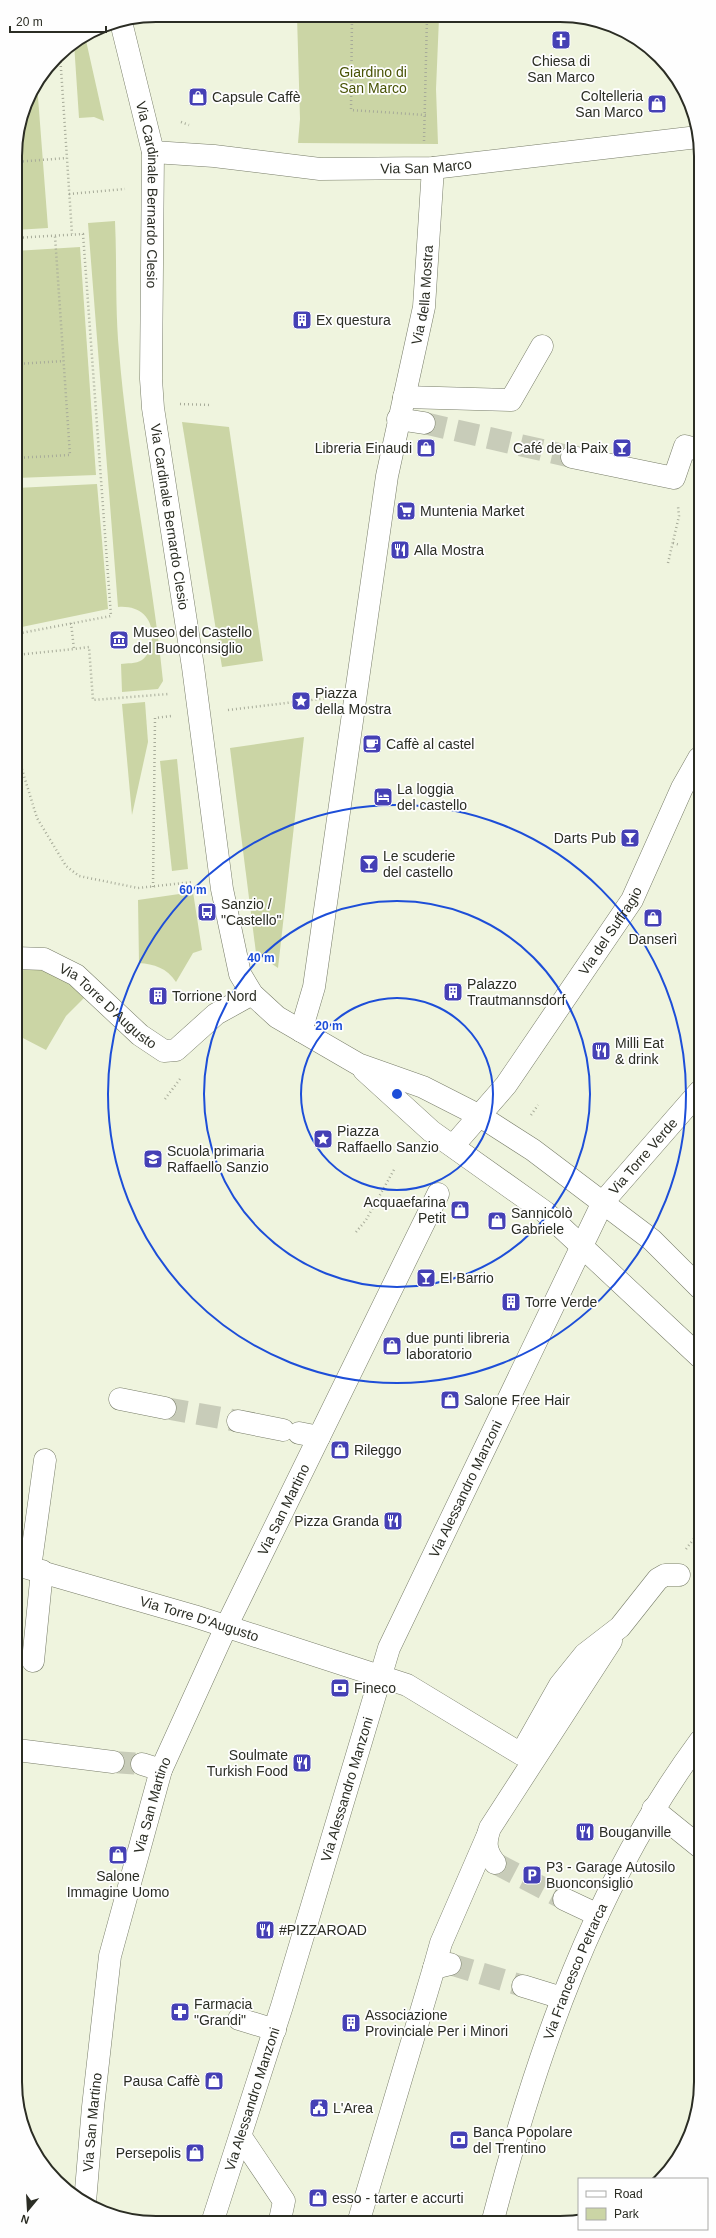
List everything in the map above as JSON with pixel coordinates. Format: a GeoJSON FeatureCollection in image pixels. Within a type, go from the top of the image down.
{"type":"FeatureCollection","features":[{"type":"Feature","properties":{"kind":"street","name":"Via Cardinale Bernardo Clesio"},"geometry":{"type":"LineString","coordinates":[[122,27],[153,152],[151,379],[153,408],[197,698],[222,889],[240,974],[252,994],[277,1018],[301,1031]]}},
{"type":"Feature","properties":{"kind":"street","name":"Via San Marco"},"geometry":{"type":"LineString","coordinates":[[153,152],[214,156],[320,169],[433,168],[691,133]]}},
{"type":"Feature","properties":{"kind":"street","name":"Via della Mostra"},"geometry":{"type":"LineString","coordinates":[[398,419],[424,308],[433,168]]}},
{"type":"Feature","properties":{"kind":"street"},"geometry":{"type":"LineString","coordinates":[[404,397],[511,400],[542,346]]}},
{"type":"Feature","properties":{"kind":"street"},"geometry":{"type":"LineString","coordinates":[[424,423],[398,419],[387,476],[314,987],[301,1031],[358,1064],[423,1086],[480,1116],[533,1150],[652,1240],[694,1282]]}},
{"type":"Feature","properties":{"kind":"street"},"geometry":{"type":"LineString","coordinates":[[572,457],[674,478],[685,446],[694,449]]}},
{"type":"Feature","properties":{"kind":"street","name":"Via del Suffragio"},"geometry":{"type":"LineString","coordinates":[[453,1146],[506,1085],[632,900],[682,788],[694,767]]}},
{"type":"Feature","properties":{"kind":"street","name":"Via Torre D'Augusto"},"geometry":{"type":"LineString","coordinates":[[22,958],[44,959],[76,975],[140,1035],[164,1051],[176,1050],[216,1014],[252,994]]}},
{"type":"Feature","properties":{"kind":"street"},"geometry":{"type":"LineString","coordinates":[[358,1064],[431,1131],[545,1212],[694,1351]]}},
{"type":"Feature","properties":{"kind":"street","name":"Via Torre Verde"},"geometry":{"type":"LineString","coordinates":[[603,1202],[694,1099]]}},
{"type":"Feature","properties":{"kind":"street","name":"Via San Martino"},"geometry":{"type":"LineString","coordinates":[[86,2196],[93,2107],[110,1956],[152,1767],[226,1627],[300,1433],[438,1194]]}},
{"type":"Feature","properties":{"kind":"street","name":"Via Alessandro Manzoni"},"geometry":{"type":"LineString","coordinates":[[214,2216],[275,2030],[379,1676],[389,1648],[583,1248],[603,1202]]}},
{"type":"Feature","properties":{"kind":"street"},"geometry":{"type":"LineString","coordinates":[[120,1400],[165,1408]]}},
{"type":"Feature","properties":{"kind":"street"},"geometry":{"type":"LineString","coordinates":[[238,1421],[300,1433]]}},
{"type":"Feature","properties":{"kind":"street"},"geometry":{"type":"LineString","coordinates":[[33,1661],[30,1568],[45,1460]]}},
{"type":"Feature","properties":{"kind":"street","name":"Via Torre D'Augusto"},"geometry":{"type":"LineString","coordinates":[[30,1568],[226,1627],[407,1685],[521,1754],[565,1679],[585,1654],[620,1627]]}},
{"type":"Feature","properties":{"kind":"street"},"geometry":{"type":"LineString","coordinates":[[360,2216],[442,1966],[441,1943],[490,1828],[620,1627],[658,1579],[665,1575],[679,1575]]}},
{"type":"Feature","properties":{"kind":"street","name":"Via Francesco Petrarca"},"geometry":{"type":"LineString","coordinates":[[494,2216],[512,2147],[562,1998],[598,1915],[630,1850],[654,1809],[694,1750]]}},
{"type":"Feature","properties":{"kind":"street"},"geometry":{"type":"LineString","coordinates":[[22,1751],[113,1762]]}},
{"type":"Feature","properties":{"kind":"street"},"geometry":{"type":"LineString","coordinates":[[654,1809],[694,1842]]}},
{"type":"Feature","properties":{"kind":"street"},"geometry":{"type":"LineString","coordinates":[[487,1837],[487,1853],[495,1863]]}},
{"type":"Feature","properties":{"kind":"street"},"geometry":{"type":"LineString","coordinates":[[564,1899],[598,1915]]}},
{"type":"Feature","properties":{"kind":"street"},"geometry":{"type":"LineString","coordinates":[[523,1986],[562,1998]]}},
{"type":"Feature","properties":{"kind":"street"},"geometry":{"type":"LineString","coordinates":[[238,2019],[275,2030]]}},
{"type":"Feature","properties":{"kind":"street"},"geometry":{"type":"LineString","coordinates":[[241,2137],[284,2201],[281,2216]]}},
{"type":"Feature","properties":{"kind":"path"},"geometry":{"type":"LineString","coordinates":[[352,22],[351,110],[426,115]]}},
{"type":"Feature","properties":{"kind":"path"},"geometry":{"type":"LineString","coordinates":[[424,143],[426,115],[427,22]]}},
{"type":"Feature","properties":{"kind":"path"},"geometry":{"type":"LineString","coordinates":[[61,62],[72,234]]}},
{"type":"Feature","properties":{"kind":"path"},"geometry":{"type":"LineString","coordinates":[[22,161],[67,158]]}},
{"type":"Feature","properties":{"kind":"path"},"geometry":{"type":"LineString","coordinates":[[69,194],[126,189]]}},
{"type":"Feature","properties":{"kind":"path"},"geometry":{"type":"LineString","coordinates":[[22,238],[83,234],[111,616],[22,633]]}},
{"type":"Feature","properties":{"kind":"path"},"geometry":{"type":"LineString","coordinates":[[22,458],[70,455],[55,236]]}},
{"type":"Feature","properties":{"kind":"path"},"geometry":{"type":"LineString","coordinates":[[22,364],[63,361]]}},
{"type":"Feature","properties":{"kind":"path"},"geometry":{"type":"LineString","coordinates":[[173,404],[212,405]]}},
{"type":"Feature","properties":{"kind":"path"},"geometry":{"type":"LineString","coordinates":[[668,563],[680,516],[674,478]]}},
{"type":"Feature","properties":{"kind":"path"},"geometry":{"type":"LineString","coordinates":[[673,543],[680,545]]}},
{"type":"Feature","properties":{"kind":"path"},"geometry":{"type":"LineString","coordinates":[[71,623],[74,649]]}},
{"type":"Feature","properties":{"kind":"path"},"geometry":{"type":"LineString","coordinates":[[22,654],[89,647],[93,700],[172,693]]}},
{"type":"Feature","properties":{"kind":"path"},"geometry":{"type":"LineString","coordinates":[[223,711],[309,700]]}},
{"type":"Feature","properties":{"kind":"path"},"geometry":{"type":"LineString","coordinates":[[153,887],[155,718],[176,715]]}},
{"type":"Feature","properties":{"kind":"path"},"geometry":{"type":"LineString","coordinates":[[22,769],[37,818],[66,866],[80,876],[138,888],[195,882]]}},
{"type":"Feature","properties":{"kind":"path"},"geometry":{"type":"LineString","coordinates":[[165,1100],[175,1085]]}},
{"type":"Feature","properties":{"kind":"path"},"geometry":{"type":"LineString","coordinates":[[356,1232],[366,1220],[395,1168]]}},
{"type":"Feature","properties":{"kind":"green space","name":"Giardino di San Marco"},"geometry":{"type":"Polygon","coordinates":[[[297,22],[439,22],[436,89],[438,144],[298,143],[300,119],[297,22]]]}},
{"type":"Feature","properties":{"kind":"green space"},"geometry":{"type":"Polygon","coordinates":[[[86,42],[104,121],[94,117],[79,118],[74,50],[86,42]]]}},
{"type":"Feature","properties":{"kind":"green space"},"geometry":{"type":"Polygon","coordinates":[[[38,94],[48,228],[22,230],[22,148],[27,122],[32,105],[38,94]]]}},
{"type":"Feature","properties":{"kind":"green space"},"geometry":{"type":"Polygon","coordinates":[[[115,221],[117,319],[123,393],[153,599],[163,681],[158,689],[122,692],[121,664],[142,660],[147,655],[150,648],[152,635],[149,621],[145,616],[134,609],[118,607],[88,223],[115,221]]]}},
{"type":"Feature","properties":{"kind":"green space"},"geometry":{"type":"Polygon","coordinates":[[[80,247],[96,475],[22,478],[22,251],[80,247]]]}},
{"type":"Feature","properties":{"kind":"green space"},"geometry":{"type":"Polygon","coordinates":[[[182,422],[229,427],[263,661],[222,667],[182,422]]]}},
{"type":"Feature","properties":{"kind":"green space"},"geometry":{"type":"Polygon","coordinates":[[[97,484],[108,609],[22,627],[22,488],[97,484]]]}},
{"type":"Feature","properties":{"kind":"green space"},"geometry":{"type":"Polygon","coordinates":[[[145,702],[148,742],[132,815],[122,704],[145,702]]]}},
{"type":"Feature","properties":{"kind":"green space"},"geometry":{"type":"Polygon","coordinates":[[[304,737],[278,968],[256,953],[230,748],[304,737]]]}},
{"type":"Feature","properties":{"kind":"green space"},"geometry":{"type":"Polygon","coordinates":[[[177,759],[188,869],[172,871],[160,761],[177,759]]]}},
{"type":"Feature","properties":{"kind":"green space"},"geometry":{"type":"Polygon","coordinates":[[[193,892],[202,950],[193,953],[176,982],[169,973],[164,970],[150,964],[139,963],[138,900],[193,892]]]}},
{"type":"Feature","properties":{"kind":"green space"},"geometry":{"type":"Polygon","coordinates":[[[44,968],[90,992],[66,1016],[46,1050],[22,1038],[22,971],[25,969],[44,968]]]}},
{"type":"Feature","properties":{"kind":"tunnel"},"geometry":{"type":"LineString","coordinates":[[424,423],[572,457]]}},
{"type":"Feature","properties":{"kind":"tunnel"},"geometry":{"type":"LineString","coordinates":[[165,1408],[238,1421]]}},
{"type":"Feature","properties":{"kind":"tunnel"},"geometry":{"type":"LineString","coordinates":[[113,1762],[142,1764]]}},
{"type":"Feature","properties":{"kind":"tunnel"},"geometry":{"type":"LineString","coordinates":[[495,1863],[564,1899]]}},
{"type":"Feature","properties":{"kind":"tunnel"},"geometry":{"type":"LineString","coordinates":[[450,1964],[523,1986]]}},
{"type":"Feature","properties":{"kind":"place","name":"Chiesa di San Marco"},"geometry":{"type":"Point","coordinates":[561,40]}},
{"type":"Feature","properties":{"kind":"place","name":"Capsule Caffè"},"geometry":{"type":"Point","coordinates":[198,97]}},
{"type":"Feature","properties":{"kind":"place","name":"Coltelleria San Marco"},"geometry":{"type":"Point","coordinates":[657,104]}},
{"type":"Feature","properties":{"kind":"place","name":"Ex questura"},"geometry":{"type":"Point","coordinates":[302,320]}},
{"type":"Feature","properties":{"kind":"place","name":"Libreria Einaudi"},"geometry":{"type":"Point","coordinates":[426,448]}},
{"type":"Feature","properties":{"kind":"place","name":"Café de la Paix"},"geometry":{"type":"Point","coordinates":[622,448]}},
{"type":"Feature","properties":{"kind":"place","name":"Muntenia Market"},"geometry":{"type":"Point","coordinates":[406,511]}},
{"type":"Feature","properties":{"kind":"place","name":"Alla Mostra"},"geometry":{"type":"Point","coordinates":[400,550]}},
{"type":"Feature","properties":{"kind":"place","name":"Museo del Castello del Buonconsiglio"},"geometry":{"type":"Point","coordinates":[119,640]}},
{"type":"Feature","properties":{"kind":"place","name":"Piazza della Mostra"},"geometry":{"type":"Point","coordinates":[301,701]}},
{"type":"Feature","properties":{"kind":"place","name":"Caffè al castel"},"geometry":{"type":"Point","coordinates":[372,744]}},
{"type":"Feature","properties":{"kind":"place","name":"La loggia del castello"},"geometry":{"type":"Point","coordinates":[383,797]}},
{"type":"Feature","properties":{"kind":"place","name":"Darts Pub"},"geometry":{"type":"Point","coordinates":[630,838]}},
{"type":"Feature","properties":{"kind":"place","name":"Le scuderie del castello"},"geometry":{"type":"Point","coordinates":[369,864]}},
{"type":"Feature","properties":{"kind":"place","name":"Sanzio / \"Castello\""},"geometry":{"type":"Point","coordinates":[207,912]}},
{"type":"Feature","properties":{"kind":"place","name":"Danserì"},"geometry":{"type":"Point","coordinates":[653,918]}},
{"type":"Feature","properties":{"kind":"place","name":"Palazzo Trautmannsdorf"},"geometry":{"type":"Point","coordinates":[453,992]}},
{"type":"Feature","properties":{"kind":"place","name":"Torrione Nord"},"geometry":{"type":"Point","coordinates":[158,996]}},
{"type":"Feature","properties":{"kind":"place","name":"Milli Eat & drink"},"geometry":{"type":"Point","coordinates":[601,1051]}},
{"type":"Feature","properties":{"kind":"place","name":"Piazza Raffaello Sanzio"},"geometry":{"type":"Point","coordinates":[323,1139]}},
{"type":"Feature","properties":{"kind":"place","name":"Scuola primaria Raffaello Sanzio"},"geometry":{"type":"Point","coordinates":[153,1159]}},
{"type":"Feature","properties":{"kind":"place","name":"Acquaefarina Petit"},"geometry":{"type":"Point","coordinates":[460,1210]}},
{"type":"Feature","properties":{"kind":"place","name":"Sannicolò Gabriele"},"geometry":{"type":"Point","coordinates":[497,1221]}},
{"type":"Feature","properties":{"kind":"place","name":"El Barrio"},"geometry":{"type":"Point","coordinates":[426,1278]}},
{"type":"Feature","properties":{"kind":"place","name":"Torre Verde"},"geometry":{"type":"Point","coordinates":[511,1302]}},
{"type":"Feature","properties":{"kind":"place","name":"due punti libreria laboratorio"},"geometry":{"type":"Point","coordinates":[392,1346]}},
{"type":"Feature","properties":{"kind":"place","name":"Salone Free Hair"},"geometry":{"type":"Point","coordinates":[450,1400]}},
{"type":"Feature","properties":{"kind":"place","name":"Rileggo"},"geometry":{"type":"Point","coordinates":[340,1450]}},
{"type":"Feature","properties":{"kind":"place","name":"Pizza Granda"},"geometry":{"type":"Point","coordinates":[393,1521]}},
{"type":"Feature","properties":{"kind":"place","name":"Fineco"},"geometry":{"type":"Point","coordinates":[340,1688]}},
{"type":"Feature","properties":{"kind":"place","name":"Soulmate Turkish Food"},"geometry":{"type":"Point","coordinates":[302,1763]}},
{"type":"Feature","properties":{"kind":"place","name":"Bouganville"},"geometry":{"type":"Point","coordinates":[585,1832]}},
{"type":"Feature","properties":{"kind":"place","name":"Salone Immagine Uomo"},"geometry":{"type":"Point","coordinates":[118,1855]}},
{"type":"Feature","properties":{"kind":"place","name":"P3 - Garage Autosilo Buonconsiglio"},"geometry":{"type":"Point","coordinates":[532,1875]}},
{"type":"Feature","properties":{"kind":"place","name":"#PIZZAROAD"},"geometry":{"type":"Point","coordinates":[265,1930]}},
{"type":"Feature","properties":{"kind":"place","name":"Farmacia \"Grandi\""},"geometry":{"type":"Point","coordinates":[180,2012]}},
{"type":"Feature","properties":{"kind":"place","name":"Associazione Provinciale Per i Minori"},"geometry":{"type":"Point","coordinates":[351,2023]}},
{"type":"Feature","properties":{"kind":"place","name":"Pausa Caffè"},"geometry":{"type":"Point","coordinates":[214,2081]}},
{"type":"Feature","properties":{"kind":"place","name":"L'Area"},"geometry":{"type":"Point","coordinates":[319,2108]}},
{"type":"Feature","properties":{"kind":"place","name":"Banca Popolare del Trentino"},"geometry":{"type":"Point","coordinates":[459,2140]}},
{"type":"Feature","properties":{"kind":"place","name":"Persepolis"},"geometry":{"type":"Point","coordinates":[195,2153]}},
{"type":"Feature","properties":{"kind":"place","name":"esso - tarter e accurti"},"geometry":{"type":"Point","coordinates":[318,2198]}}]}
